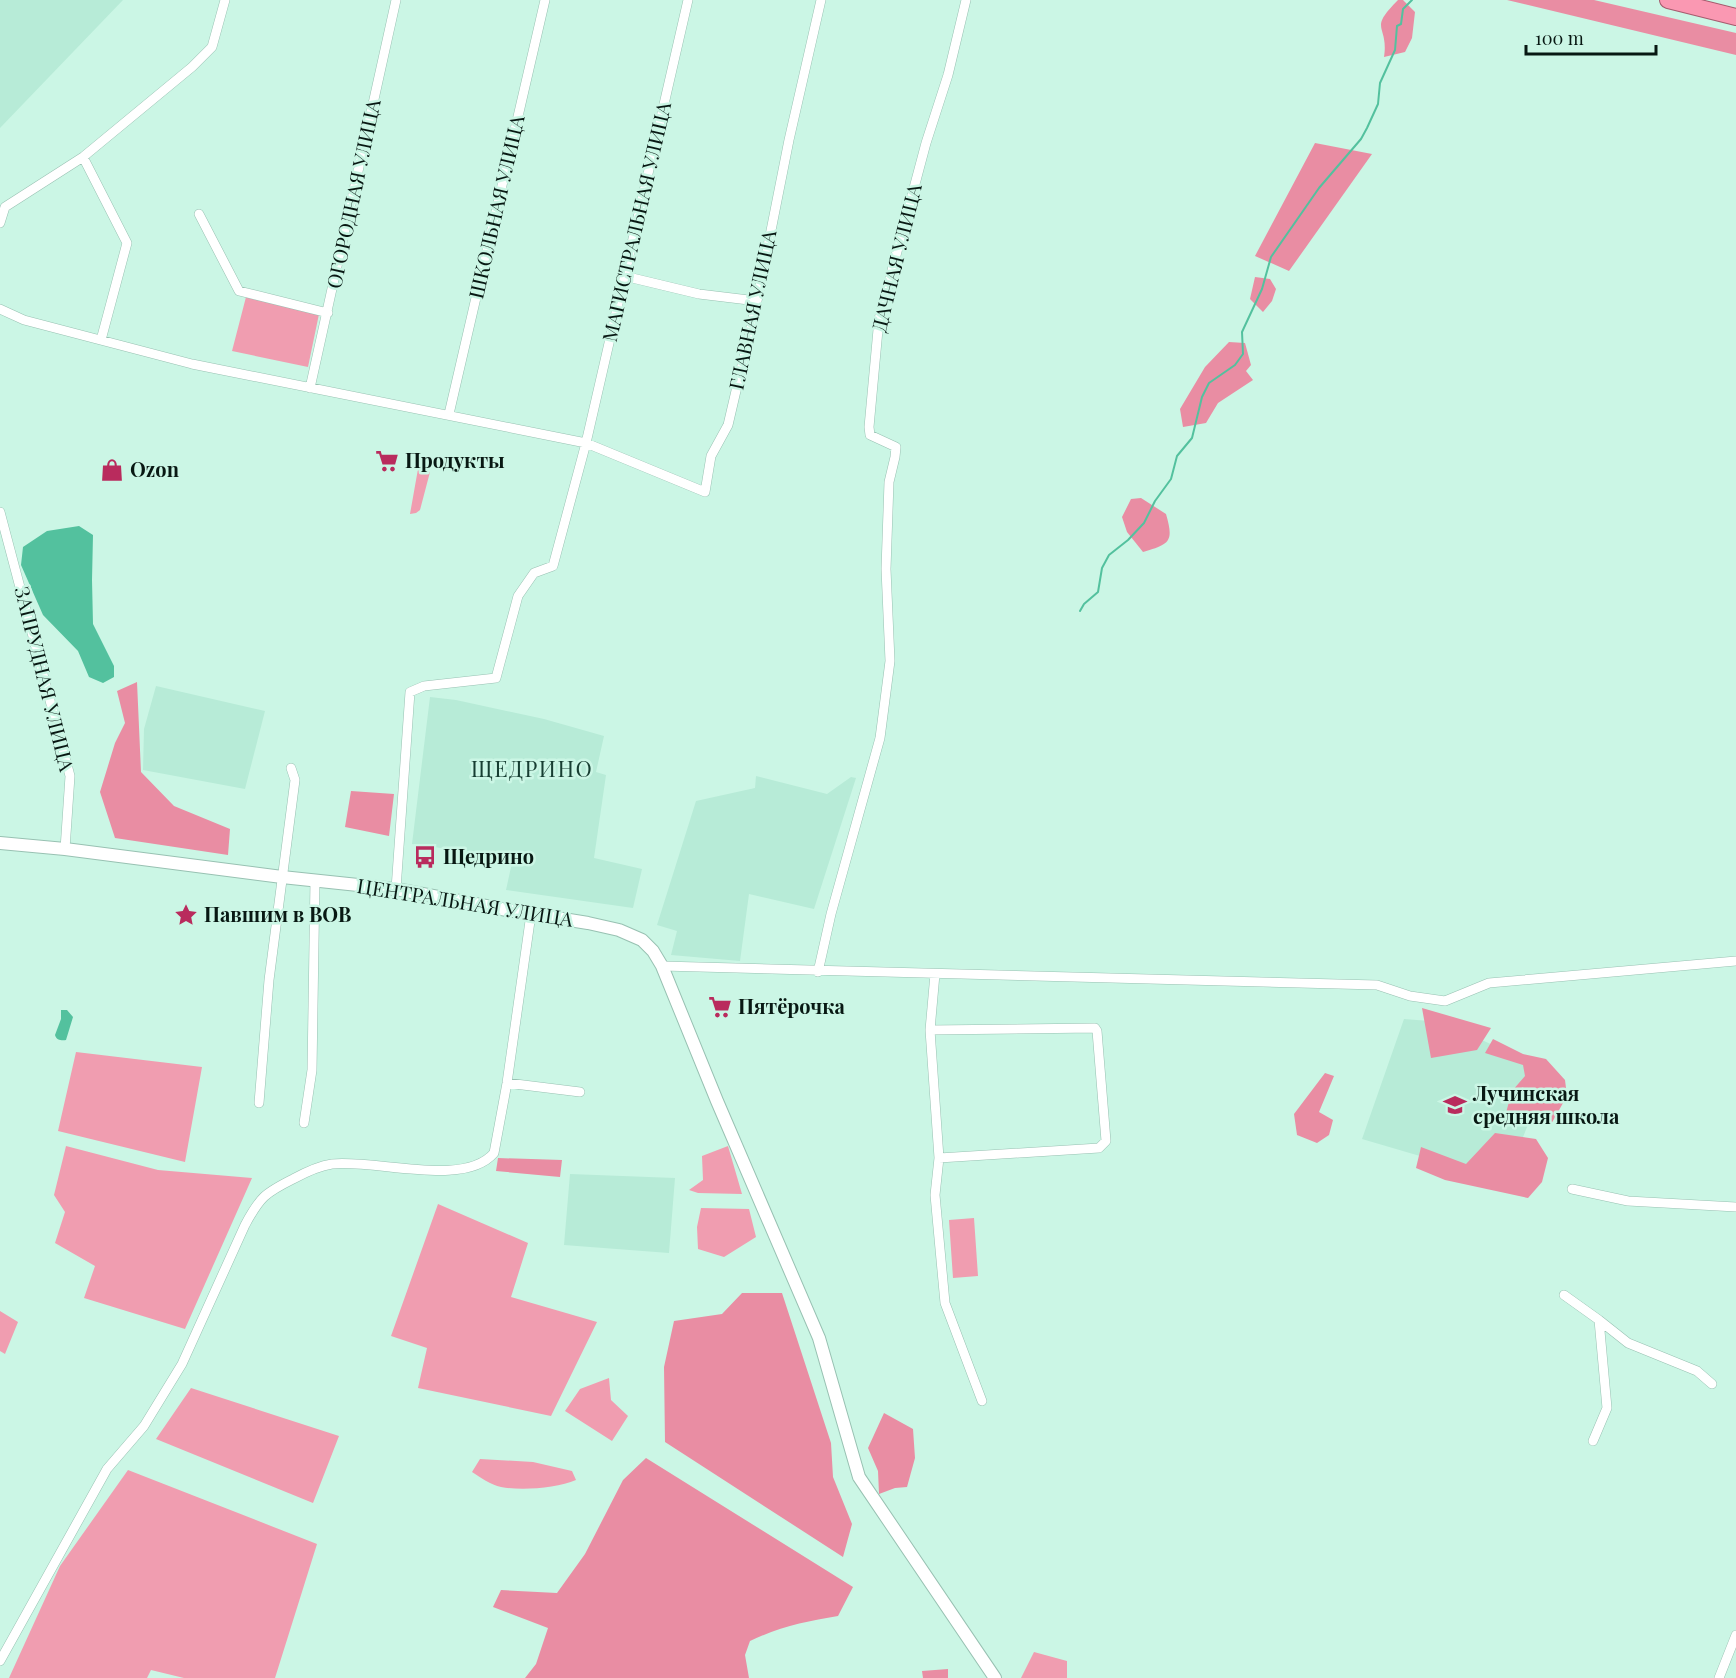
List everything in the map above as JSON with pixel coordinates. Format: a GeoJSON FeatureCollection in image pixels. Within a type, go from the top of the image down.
{"type":"FeatureCollection","features":[{"type":"Feature","properties":{"kind":"highway"},"geometry":{"type":"LineString","coordinates":[[1668,0],[1736,17]]}},
{"type":"Feature","properties":{"kind":"street"},"geometry":{"type":"LineString","coordinates":[[0,223],[5,207],[83,157],[192,67],[212,47],[225,0]]}},
{"type":"Feature","properties":{"kind":"street","name":"ОГОРОДНАЯ УЛИЦА"},"geometry":{"type":"LineString","coordinates":[[310,388],[396,0]]}},
{"type":"Feature","properties":{"kind":"street","name":"ШКОЛЬНАЯ УЛИЦА"},"geometry":{"type":"LineString","coordinates":[[449,414],[545,0]]}},
{"type":"Feature","properties":{"kind":"street","name":"МАГИСТРАЛЬНАЯ УЛИЦА"},"geometry":{"type":"LineString","coordinates":[[396,889],[410,692],[424,686],[495,678],[518,596],[534,573],[553,566],[586,443],[688,0]]}},
{"type":"Feature","properties":{"kind":"street","name":"ГЛАВНАЯ УЛИЦА"},"geometry":{"type":"LineString","coordinates":[[586,443],[705,492],[711,456],[728,425],[757,301],[789,140],[821,0]]}},
{"type":"Feature","properties":{"kind":"street","name":"ДАЧНАЯ УЛИЦА"},"geometry":{"type":"LineString","coordinates":[[818,972],[831,914],[880,738],[890,661],[886,576],[889,482],[896,457],[896,447],[870,435],[879,319],[926,143],[948,75],[966,0]]}},
{"type":"Feature","properties":{"kind":"street"},"geometry":{"type":"LineString","coordinates":[[83,157],[127,243],[100,340]]}},
{"type":"Feature","properties":{"kind":"street"},"geometry":{"type":"LineString","coordinates":[[199,214],[239,291],[328,313]]}},
{"type":"Feature","properties":{"kind":"street"},"geometry":{"type":"LineString","coordinates":[[624,276],[699,294],[757,301]]}},
{"type":"Feature","properties":{"kind":"street"},"geometry":{"type":"LineString","coordinates":[[0,309],[24,320],[192,363],[586,443]]}},
{"type":"Feature","properties":{"kind":"street","name":"ЗАПРУДНАЯ УЛИЦА"},"geometry":{"type":"LineString","coordinates":[[0,512],[70,776],[65,849]]}},
{"type":"Feature","properties":{"kind":"street"},"geometry":{"type":"LineString","coordinates":[[258,1103],[269,980],[295,780],[291,768]]}},
{"type":"Feature","properties":{"kind":"street","name":"ЦЕНТРАЛЬНАЯ УЛИЦА"},"geometry":{"type":"LineString","coordinates":[[0,843],[396,889],[598,926],[642,940],[662,966],[759,1201],[819,1338],[859,1477],[995,1678]]}},
{"type":"Feature","properties":{"kind":"street"},"geometry":{"type":"LineString","coordinates":[[304,1123],[312,1070],[315,880]]}},
{"type":"Feature","properties":{"kind":"street"},"geometry":{"type":"LineString","coordinates":[[0,1661],[107,1469],[144,1426],[182,1364],[256,1204],[269,1192],[321,1167],[333,1164],[449,1171],[477,1166],[488,1160],[494,1153],[507,1083],[531,914]]}},
{"type":"Feature","properties":{"kind":"street"},"geometry":{"type":"LineString","coordinates":[[662,966],[1377,986],[1410,996],[1445,1001],[1488,983],[1736,961]]}},
{"type":"Feature","properties":{"kind":"street"},"geometry":{"type":"LineString","coordinates":[[935,974],[930,1030],[939,1158],[935,1195],[945,1303],[982,1401]]}},
{"type":"Feature","properties":{"kind":"street"},"geometry":{"type":"LineString","coordinates":[[930,1030],[1095,1028],[1106,1141],[1099,1148],[939,1158]]}},
{"type":"Feature","properties":{"kind":"street"},"geometry":{"type":"LineString","coordinates":[[507,1083],[580,1092]]}},
{"type":"Feature","properties":{"kind":"street"},"geometry":{"type":"LineString","coordinates":[[1572,1189],[1628,1201],[1736,1207]]}},
{"type":"Feature","properties":{"kind":"street"},"geometry":{"type":"LineString","coordinates":[[1564,1295],[1628,1343],[1697,1371],[1712,1384]]}},
{"type":"Feature","properties":{"kind":"street"},"geometry":{"type":"LineString","coordinates":[[1593,1441],[1607,1408],[1599,1320]]}},
{"type":"Feature","properties":{"kind":"street"},"geometry":{"type":"LineString","coordinates":[[1719,1678],[1736,1635]]}},
{"type":"Feature","properties":{"kind":"shaded area"},"geometry":{"type":"Polygon","coordinates":[[[0,0],[123,0],[0,128],[0,0]]]}},
{"type":"Feature","properties":{"kind":"shaded area"},"geometry":{"type":"Polygon","coordinates":[[[1398,0],[1403,0],[1415,12],[1412,38],[1405,52],[1384,57],[1385,46],[1381,23],[1383,17],[1398,0]]]}},
{"type":"Feature","properties":{"kind":"shaded area"},"geometry":{"type":"Polygon","coordinates":[[[1507,0],[1594,0],[1736,33],[1736,55],[1507,0]]]}},
{"type":"Feature","properties":{"kind":"shaded area"},"geometry":{"type":"Polygon","coordinates":[[[1315,143],[1372,154],[1289,271],[1255,256],[1315,143]]]}},
{"type":"Feature","properties":{"kind":"shaded area"},"geometry":{"type":"Polygon","coordinates":[[[1255,277],[1270,279],[1276,289],[1272,301],[1263,312],[1250,299],[1255,277]]]}},
{"type":"Feature","properties":{"kind":"shaded area"},"geometry":{"type":"Polygon","coordinates":[[[246,297],[319,314],[308,367],[232,351],[246,297]]]}},
{"type":"Feature","properties":{"kind":"shaded area"},"geometry":{"type":"Polygon","coordinates":[[[1229,342],[1245,343],[1251,365],[1246,371],[1253,380],[1218,403],[1206,423],[1183,427],[1180,409],[1205,367],[1229,342]]]}},
{"type":"Feature","properties":{"kind":"shaded area"},"geometry":{"type":"Polygon","coordinates":[[[418,469],[430,472],[420,510],[410,514],[418,469]]]}},
{"type":"Feature","properties":{"kind":"shaded area"},"geometry":{"type":"Polygon","coordinates":[[[1141,498],[1166,514],[1170,531],[1168,540],[1164,544],[1143,552],[1127,532],[1122,517],[1131,499],[1141,498]]]}},
{"type":"Feature","properties":{"kind":"shaded area"},"geometry":{"type":"Polygon","coordinates":[[[79,526],[93,535],[93,624],[114,666],[114,677],[103,683],[89,677],[78,651],[43,615],[21,565],[23,547],[47,531],[79,526]]]}},
{"type":"Feature","properties":{"kind":"shaded area"},"geometry":{"type":"Polygon","coordinates":[[[137,682],[141,772],[174,806],[230,829],[228,855],[115,838],[100,792],[115,743],[125,723],[117,691],[137,682]]]}},
{"type":"Feature","properties":{"kind":"shaded area"},"geometry":{"type":"Polygon","coordinates":[[[156,686],[265,711],[245,789],[143,770],[144,729],[156,686]]]}},
{"type":"Feature","properties":{"kind":"shaded area"},"geometry":{"type":"Polygon","coordinates":[[[430,697],[456,700],[544,719],[604,736],[596,772],[606,775],[594,858],[642,869],[633,908],[506,890],[513,858],[412,844],[430,697]]]}},
{"type":"Feature","properties":{"kind":"shaded area"},"geometry":{"type":"Polygon","coordinates":[[[756,776],[827,794],[851,777],[856,778],[814,909],[749,894],[740,961],[671,955],[677,931],[657,925],[696,801],[755,788],[756,776]]]}},
{"type":"Feature","properties":{"kind":"shaded area"},"geometry":{"type":"Polygon","coordinates":[[[351,791],[394,794],[389,836],[345,827],[351,791]]]}},
{"type":"Feature","properties":{"kind":"shaded area"},"geometry":{"type":"Polygon","coordinates":[[[1422,1008],[1491,1028],[1477,1050],[1431,1058],[1422,1008]]]}},
{"type":"Feature","properties":{"kind":"shaded area"},"geometry":{"type":"Polygon","coordinates":[[[61,1010],[67,1010],[73,1017],[66,1040],[58,1039],[55,1035],[61,1019],[61,1010]]]}},
{"type":"Feature","properties":{"kind":"shaded area","name":"Лучинская средняя школа"},"geometry":{"type":"Polygon","coordinates":[[[1404,1019],[1442,1022],[1550,1071],[1505,1181],[1362,1139],[1404,1019]]]}},
{"type":"Feature","properties":{"kind":"shaded area"},"geometry":{"type":"Polygon","coordinates":[[[1493,1039],[1523,1054],[1546,1059],[1565,1080],[1567,1096],[1550,1126],[1504,1120],[1512,1091],[1525,1076],[1523,1065],[1485,1053],[1493,1039]]]}},
{"type":"Feature","properties":{"kind":"shaded area"},"geometry":{"type":"Polygon","coordinates":[[[76,1052],[202,1067],[185,1162],[58,1131],[76,1052]]]}},
{"type":"Feature","properties":{"kind":"shaded area"},"geometry":{"type":"Polygon","coordinates":[[[1325,1073],[1334,1076],[1319,1112],[1333,1120],[1329,1135],[1317,1143],[1297,1135],[1294,1114],[1325,1073]]]}},
{"type":"Feature","properties":{"kind":"shaded area"},"geometry":{"type":"Polygon","coordinates":[[[1495,1133],[1536,1139],[1548,1158],[1542,1182],[1528,1198],[1445,1180],[1416,1168],[1421,1147],[1466,1164],[1495,1133]]]}},
{"type":"Feature","properties":{"kind":"shaded area"},"geometry":{"type":"Polygon","coordinates":[[[66,1146],[158,1170],[252,1178],[185,1329],[84,1298],[95,1266],[55,1243],[65,1212],[54,1195],[66,1146]]]}},
{"type":"Feature","properties":{"kind":"shaded area"},"geometry":{"type":"Polygon","coordinates":[[[728,1146],[742,1194],[698,1193],[689,1190],[703,1180],[702,1156],[728,1146]]]}},
{"type":"Feature","properties":{"kind":"shaded area"},"geometry":{"type":"Polygon","coordinates":[[[498,1158],[562,1160],[560,1177],[496,1171],[498,1158]]]}},
{"type":"Feature","properties":{"kind":"shaded area"},"geometry":{"type":"Polygon","coordinates":[[[570,1174],[675,1178],[669,1253],[564,1245],[570,1174]]]}},
{"type":"Feature","properties":{"kind":"shaded area"},"geometry":{"type":"Polygon","coordinates":[[[438,1204],[528,1243],[511,1297],[597,1322],[551,1416],[418,1388],[427,1348],[391,1336],[438,1204]]]}},
{"type":"Feature","properties":{"kind":"shaded area"},"geometry":{"type":"Polygon","coordinates":[[[701,1208],[749,1209],[756,1237],[724,1257],[698,1249],[697,1227],[701,1208]]]}},
{"type":"Feature","properties":{"kind":"shaded area"},"geometry":{"type":"Polygon","coordinates":[[[974,1218],[978,1276],[953,1278],[949,1220],[974,1218]]]}},
{"type":"Feature","properties":{"kind":"shaded area"},"geometry":{"type":"Polygon","coordinates":[[[742,1293],[782,1293],[831,1443],[833,1477],[852,1524],[843,1557],[665,1442],[664,1367],[674,1321],[722,1314],[742,1293]]]}},
{"type":"Feature","properties":{"kind":"shaded area"},"geometry":{"type":"Polygon","coordinates":[[[0,1311],[18,1322],[5,1354],[0,1351],[0,1311]]]}},
{"type":"Feature","properties":{"kind":"shaded area"},"geometry":{"type":"Polygon","coordinates":[[[609,1378],[611,1400],[628,1416],[612,1441],[565,1411],[580,1389],[609,1378]]]}},
{"type":"Feature","properties":{"kind":"shaded area"},"geometry":{"type":"Polygon","coordinates":[[[191,1388],[339,1436],[313,1503],[156,1439],[191,1388]]]}},
{"type":"Feature","properties":{"kind":"shaded area"},"geometry":{"type":"Polygon","coordinates":[[[884,1413],[913,1429],[915,1458],[907,1487],[895,1488],[879,1494],[878,1471],[868,1448],[884,1413]]]}},
{"type":"Feature","properties":{"kind":"shaded area"},"geometry":{"type":"Polygon","coordinates":[[[646,1458],[853,1587],[838,1616],[793,1625],[750,1641],[745,1655],[749,1678],[525,1678],[536,1664],[548,1628],[493,1607],[501,1590],[557,1593],[585,1554],[623,1480],[646,1458]]]}},
{"type":"Feature","properties":{"kind":"shaded area"},"geometry":{"type":"Polygon","coordinates":[[[480,1459],[533,1462],[572,1471],[576,1480],[539,1488],[501,1487],[472,1472],[480,1459]]]}},
{"type":"Feature","properties":{"kind":"shaded area"},"geometry":{"type":"Polygon","coordinates":[[[128,1470],[317,1544],[275,1678],[184,1678],[151,1670],[147,1678],[9,1678],[60,1566],[128,1470]]]}},
{"type":"Feature","properties":{"kind":"shaded area"},"geometry":{"type":"Polygon","coordinates":[[[1034,1652],[1067,1661],[1067,1678],[1021,1678],[1034,1652]]]}},
{"type":"Feature","properties":{"kind":"shaded area"},"geometry":{"type":"Polygon","coordinates":[[[948,1669],[948,1678],[923,1678],[922,1671],[948,1669]]]}},
{"type":"Feature","properties":{"kind":"waterway"},"geometry":{"type":"LineString","coordinates":[[1080,611],[1084,604],[1098,592],[1102,568],[1109,555],[1144,523],[1155,501],[1171,479],[1177,456],[1192,438],[1202,397],[1209,383],[1235,365],[1243,354],[1242,332],[1262,289],[1271,257],[1319,188],[1361,139],[1367,128],[1378,104],[1380,83],[1395,50],[1397,26],[1401,24],[1403,9],[1412,0]]}},
{"type":"Feature","properties":{"kind":"place","name":"Продукты"},"geometry":{"type":"Point","coordinates":[387,461]}},
{"type":"Feature","properties":{"kind":"place","name":"Ozon"},"geometry":{"type":"Point","coordinates":[112,470]}},
{"type":"Feature","properties":{"kind":"place","name":"Щедрино"},"geometry":{"type":"Point","coordinates":[425,857]}},
{"type":"Feature","properties":{"kind":"place","name":"Павшим в ВОВ"},"geometry":{"type":"Point","coordinates":[186,915]}},
{"type":"Feature","properties":{"kind":"place","name":"Пятёрочка"},"geometry":{"type":"Point","coordinates":[720,1007]}},
{"type":"Feature","properties":{"kind":"place","name":"Лучинская средняя школа"},"geometry":{"type":"Point","coordinates":[1455,1105]}},
{"type":"Feature","properties":{"kind":"district","name":"ЩЕДРИНО"},"geometry":{"type":"Point","coordinates":[532,769]}}]}
